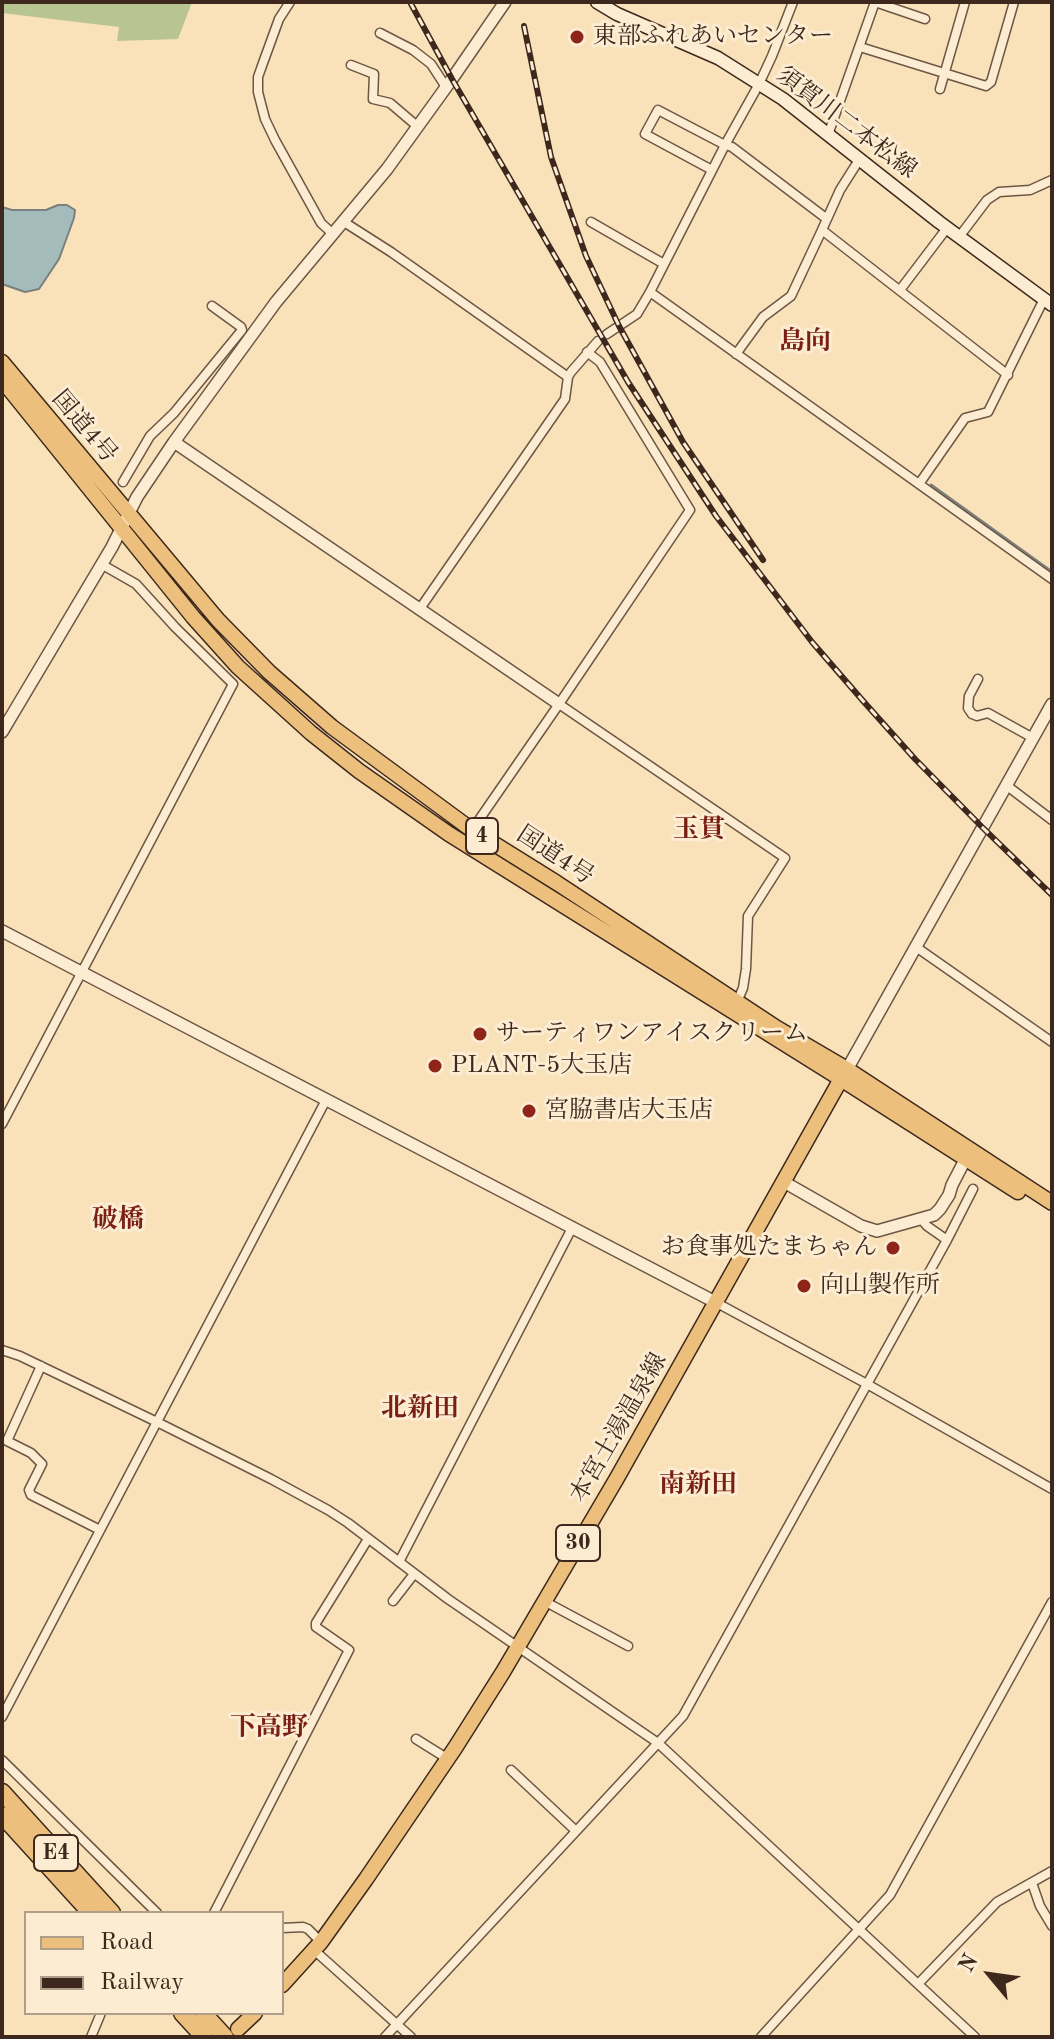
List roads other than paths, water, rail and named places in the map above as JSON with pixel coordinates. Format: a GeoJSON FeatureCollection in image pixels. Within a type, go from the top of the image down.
{"type":"FeatureCollection","features":[{"type":"Feature","properties":{"kind":"highway","name":"E4"},"geometry":{"type":"LineString","coordinates":[[2,1792],[110,1911]]}},
{"type":"Feature","properties":{"kind":"highway","name":"E4"},"geometry":{"type":"LineString","coordinates":[[2,1815],[89,1911]]}},
{"type":"Feature","properties":{"kind":"highway"},"geometry":{"type":"LineString","coordinates":[[184,2015],[204,2037]]}},
{"type":"Feature","properties":{"kind":"highway"},"geometry":{"type":"LineString","coordinates":[[206,2015],[232,2033]]}},
{"type":"Feature","properties":{"kind":"main road","name":"須賀川二本松線"},"geometry":{"type":"LineString","coordinates":[[597,2],[617,14],[718,58],[783,99],[947,228],[1048,302]]}},
{"type":"Feature","properties":{"kind":"main road","name":"国道4号"},"geometry":{"type":"LineString","coordinates":[[2,362],[218,620],[269,672],[332,727],[472,830],[737,1002],[965,1160],[1052,1214]]}},
{"type":"Feature","properties":{"kind":"main road","name":"国道4号"},"geometry":{"type":"LineString","coordinates":[[2,380],[193,617],[238,667],[311,733],[359,771],[449,834],[1052,1203]]}},
{"type":"Feature","properties":{"kind":"main road","name":"本宮土湯温泉線"},"geometry":{"type":"LineString","coordinates":[[284,1983],[318,1946],[388,1849],[503,1672],[717,1303],[844,1074]]}},
{"type":"Feature","properties":{"kind":"main road"},"geometry":{"type":"LineString","coordinates":[[232,2033],[253,2015]]}},
{"type":"Feature","properties":{"kind":"street"},"geometry":{"type":"LineString","coordinates":[[290,2],[279,19],[267,51],[258,77],[258,92],[265,119],[275,140],[321,223],[333,234]]}},
{"type":"Feature","properties":{"kind":"street"},"geometry":{"type":"LineString","coordinates":[[2,732],[137,497],[177,438],[276,302],[387,169],[505,2]]}},
{"type":"Feature","properties":{"kind":"street"},"geometry":{"type":"LineString","coordinates":[[607,334],[637,314],[650,292],[759,84],[793,2]]}},
{"type":"Feature","properties":{"kind":"street"},"geometry":{"type":"LineString","coordinates":[[828,135],[875,2],[925,19]]}},
{"type":"Feature","properties":{"kind":"street"},"geometry":{"type":"LineString","coordinates":[[940,89],[965,2]]}},
{"type":"Feature","properties":{"kind":"street"},"geometry":{"type":"LineString","coordinates":[[860,47],[986,86],[990,84],[1014,2]]}},
{"type":"Feature","properties":{"kind":"street"},"geometry":{"type":"LineString","coordinates":[[380,33],[413,50],[431,64],[446,87]]}},
{"type":"Feature","properties":{"kind":"street"},"geometry":{"type":"LineString","coordinates":[[351,65],[374,74],[373,99],[390,103],[417,126]]}},
{"type":"Feature","properties":{"kind":"street"},"geometry":{"type":"LineString","coordinates":[[712,170],[645,134],[658,110],[732,147],[827,219]]}},
{"type":"Feature","properties":{"kind":"street"},"geometry":{"type":"LineString","coordinates":[[736,354],[763,317],[791,296],[840,190],[859,160]]}},
{"type":"Feature","properties":{"kind":"street"},"geometry":{"type":"LineString","coordinates":[[959,237],[987,200],[999,192],[1030,190],[1052,180]]}},
{"type":"Feature","properties":{"kind":"street"},"geometry":{"type":"LineString","coordinates":[[344,222],[568,377]]}},
{"type":"Feature","properties":{"kind":"street"},"geometry":{"type":"LineString","coordinates":[[591,222],[664,264]]}},
{"type":"Feature","properties":{"kind":"street"},"geometry":{"type":"LineString","coordinates":[[900,290],[947,228]]}},
{"type":"Feature","properties":{"kind":"street"},"geometry":{"type":"LineString","coordinates":[[822,230],[1008,375]]}},
{"type":"Feature","properties":{"kind":"street"},"geometry":{"type":"LineString","coordinates":[[650,292],[1052,579]]}},
{"type":"Feature","properties":{"kind":"street"},"geometry":{"type":"LineString","coordinates":[[919,484],[965,418],[988,412],[1048,302]]}},
{"type":"Feature","properties":{"kind":"street"},"geometry":{"type":"LineString","coordinates":[[123,482],[150,436],[209,372],[242,330],[212,306]]}},
{"type":"Feature","properties":{"kind":"street"},"geometry":{"type":"LineString","coordinates":[[419,610],[565,399],[568,377],[598,341]]}},
{"type":"Feature","properties":{"kind":"street"},"geometry":{"type":"LineString","coordinates":[[472,830],[690,510],[600,362],[587,352]]}},
{"type":"Feature","properties":{"kind":"street"},"geometry":{"type":"LineString","coordinates":[[165,422],[177,438],[260,499],[785,858],[748,916],[746,969],[737,1002]]}},
{"type":"Feature","properties":{"kind":"street"},"geometry":{"type":"LineString","coordinates":[[2,1124],[233,684],[136,584],[101,564]]}},
{"type":"Feature","properties":{"kind":"street"},"geometry":{"type":"LineString","coordinates":[[978,679],[969,696],[968,708],[972,714],[988,713],[1033,738]]}},
{"type":"Feature","properties":{"kind":"street"},"geometry":{"type":"LineString","coordinates":[[844,1074],[1052,704]]}},
{"type":"Feature","properties":{"kind":"street"},"geometry":{"type":"LineString","coordinates":[[1006,785],[1052,820]]}},
{"type":"Feature","properties":{"kind":"street"},"geometry":{"type":"LineString","coordinates":[[2,931],[734,1311],[1052,1489]]}},
{"type":"Feature","properties":{"kind":"street"},"geometry":{"type":"LineString","coordinates":[[916,947],[1052,1042]]}},
{"type":"Feature","properties":{"kind":"street"},"geometry":{"type":"LineString","coordinates":[[2,1717],[326,1100]]}},
{"type":"Feature","properties":{"kind":"street"},"geometry":{"type":"LineString","coordinates":[[784,1182],[877,1231],[934,1215],[965,1160]]}},
{"type":"Feature","properties":{"kind":"street"},"geometry":{"type":"LineString","coordinates":[[385,2037],[683,1716],[973,1189]]}},
{"type":"Feature","properties":{"kind":"street"},"geometry":{"type":"LineString","coordinates":[[921,1219],[947,1240]]}},
{"type":"Feature","properties":{"kind":"street"},"geometry":{"type":"LineString","coordinates":[[399,1562],[572,1228]]}},
{"type":"Feature","properties":{"kind":"street"},"geometry":{"type":"LineString","coordinates":[[2,1350],[157,1422],[328,1510],[448,1599],[658,1743],[975,2037]]}},
{"type":"Feature","properties":{"kind":"street"},"geometry":{"type":"LineString","coordinates":[[41,1366],[7,1441],[31,1453],[42,1464],[29,1490],[31,1495],[100,1530]]}},
{"type":"Feature","properties":{"kind":"street"},"geometry":{"type":"LineString","coordinates":[[215,1911],[349,1650],[316,1627],[316,1623],[368,1539]]}},
{"type":"Feature","properties":{"kind":"street"},"geometry":{"type":"LineString","coordinates":[[393,1601],[414,1574]]}},
{"type":"Feature","properties":{"kind":"street"},"geometry":{"type":"LineString","coordinates":[[544,1601],[628,1646]]}},
{"type":"Feature","properties":{"kind":"street"},"geometry":{"type":"LineString","coordinates":[[761,2037],[890,1895],[1052,1602]]}},
{"type":"Feature","properties":{"kind":"street"},"geometry":{"type":"LineString","coordinates":[[416,1739],[448,1759]]}},
{"type":"Feature","properties":{"kind":"street"},"geometry":{"type":"LineString","coordinates":[[2,1760],[155,1911]]}},
{"type":"Feature","properties":{"kind":"street"},"geometry":{"type":"LineString","coordinates":[[511,1770],[576,1831]]}},
{"type":"Feature","properties":{"kind":"street"},"geometry":{"type":"LineString","coordinates":[[918,1984],[997,1902],[1052,1871]]}},
{"type":"Feature","properties":{"kind":"street"},"geometry":{"type":"LineString","coordinates":[[1032,1883],[1040,1906],[1052,1926]]}},
{"type":"Feature","properties":{"kind":"street"},"geometry":{"type":"LineString","coordinates":[[284,1928],[308,1929],[318,1946],[411,2037]]}},
{"type":"Feature","properties":{"kind":"street"},"geometry":{"type":"LineString","coordinates":[[91,2037],[100,2015]]}},
{"type":"Feature","properties":{"kind":"water"},"geometry":{"type":"Polygon","coordinates":[[[67,205],[75,210],[74,218],[59,259],[39,289],[25,292],[2,284],[2,207],[46,210],[67,205]]]}},
{"type":"Feature","properties":{"kind":"waterway"},"geometry":{"type":"LineString","coordinates":[[931,485],[1052,572]]}},
{"type":"Feature","properties":{"kind":"railway"},"geometry":{"type":"LineString","coordinates":[[410,2],[628,382],[716,516],[812,642],[864,702],[915,759],[1052,895]]}},
{"type":"Feature","properties":{"kind":"railway"},"geometry":{"type":"LineString","coordinates":[[524,26],[551,157],[586,256],[619,326],[683,442],[763,560]]}},
{"type":"Feature","properties":{"kind":"place","name":"東部ふれあいセンター"},"geometry":{"type":"Point","coordinates":[577,37]}},
{"type":"Feature","properties":{"kind":"place","name":"サーティワンアイスクリーム"},"geometry":{"type":"Point","coordinates":[480,1034]}},
{"type":"Feature","properties":{"kind":"place","name":"PLANT-5大玉店"},"geometry":{"type":"Point","coordinates":[435,1066]}},
{"type":"Feature","properties":{"kind":"place","name":"宮脇書店大玉店"},"geometry":{"type":"Point","coordinates":[529,1111]}},
{"type":"Feature","properties":{"kind":"place","name":"お食事処たまちゃん"},"geometry":{"type":"Point","coordinates":[893,1248]}},
{"type":"Feature","properties":{"kind":"place","name":"向山製作所"},"geometry":{"type":"Point","coordinates":[804,1286]}},
{"type":"Feature","properties":{"kind":"district","name":"島向"},"geometry":{"type":"Point","coordinates":[805,342]}},
{"type":"Feature","properties":{"kind":"district","name":"玉貫"},"geometry":{"type":"Point","coordinates":[699,830]}},
{"type":"Feature","properties":{"kind":"district","name":"破橋"},"geometry":{"type":"Point","coordinates":[118,1220]}},
{"type":"Feature","properties":{"kind":"district","name":"北新田"},"geometry":{"type":"Point","coordinates":[420,1409]}},
{"type":"Feature","properties":{"kind":"district","name":"南新田"},"geometry":{"type":"Point","coordinates":[698,1485]}},
{"type":"Feature","properties":{"kind":"district","name":"下高野"},"geometry":{"type":"Point","coordinates":[269,1728]}}]}
